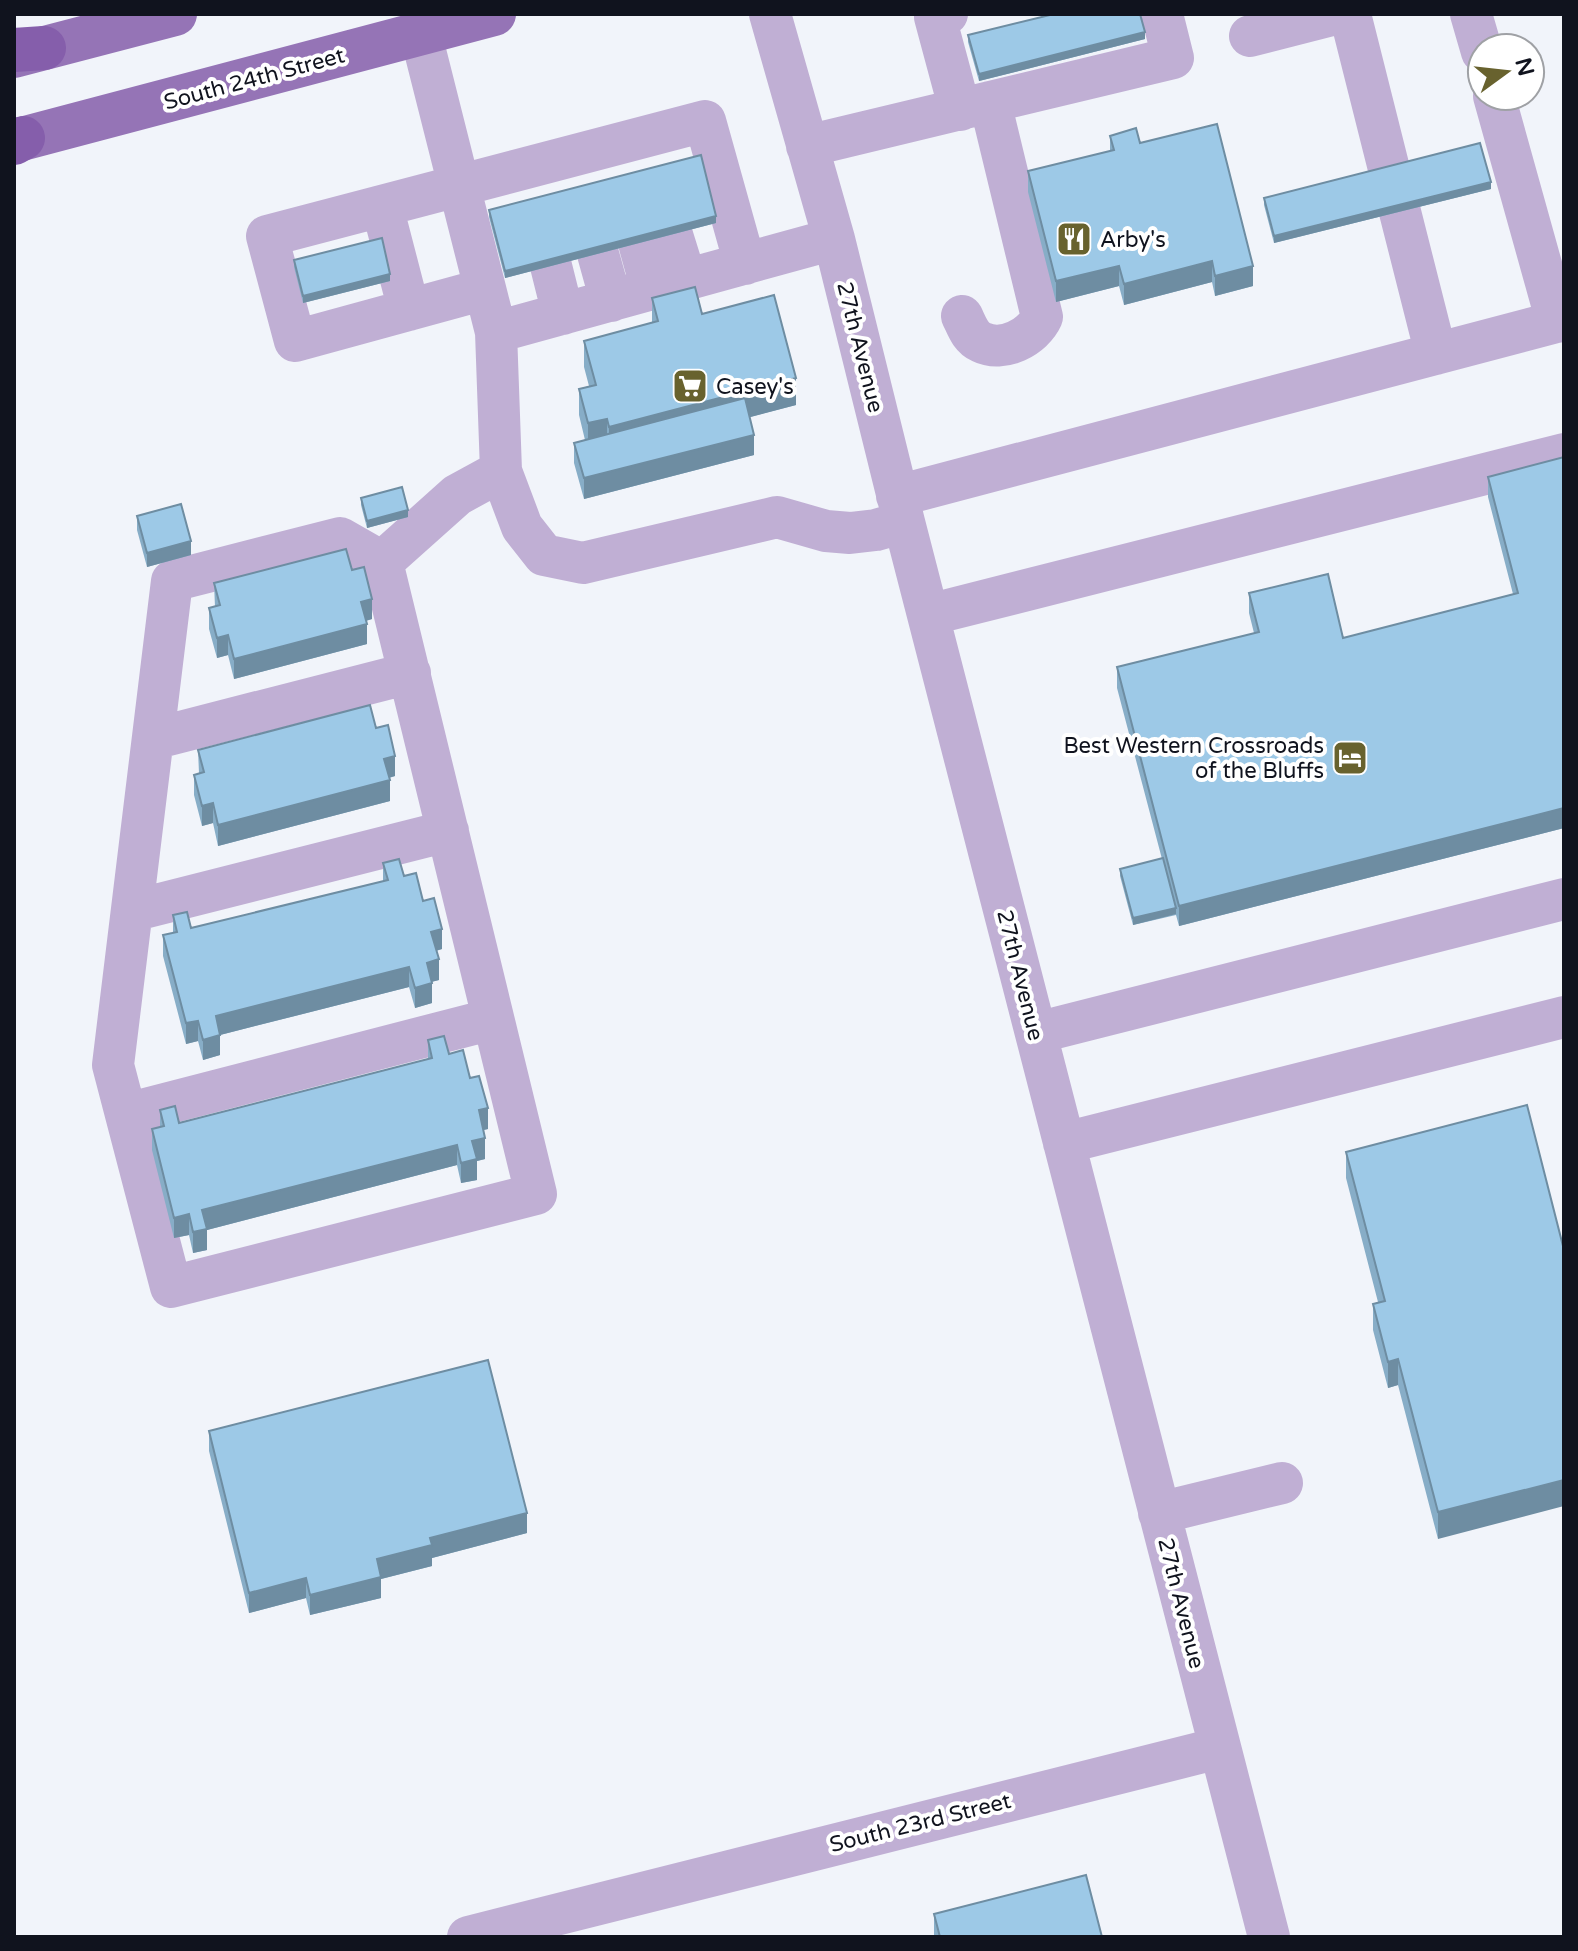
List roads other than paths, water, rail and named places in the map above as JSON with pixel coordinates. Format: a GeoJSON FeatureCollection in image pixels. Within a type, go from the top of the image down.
{"type":"FeatureCollection","features":[{"type":"Feature","properties":{"kind":"main road"},"geometry":{"type":"LineString","coordinates":[[24,51],[175,14]]}},
{"type":"Feature","properties":{"kind":"main road","name":"South 24th Street"},"geometry":{"type":"LineString","coordinates":[[17,141],[494,14]]}},
{"type":"Feature","properties":{"kind":"street","name":"27th Avenue"},"geometry":{"type":"LineString","coordinates":[[770,14],[834,239],[900,509],[1269,1937]]}},
{"type":"Feature","properties":{"kind":"street"},"geometry":{"type":"LineString","coordinates":[[947,14],[935,17],[975,106],[1042,317],[1037,328],[1026,337],[994,346],[981,342],[970,333],[962,316]]}},
{"type":"Feature","properties":{"kind":"street"},"geometry":{"type":"LineString","coordinates":[[807,146],[1173,58],[1162,14]]}},
{"type":"Feature","properties":{"kind":"street"},"geometry":{"type":"LineString","coordinates":[[1250,36],[1336,14]]}},
{"type":"Feature","properties":{"kind":"street"},"geometry":{"type":"LineString","coordinates":[[1350,14],[1436,354]]}},
{"type":"Feature","properties":{"kind":"street"},"geometry":{"type":"LineString","coordinates":[[421,35],[496,332],[501,471],[522,527],[544,555],[583,563],[777,517],[826,531],[850,533],[876,530],[900,509],[1436,354],[1561,321],[1499,112]]}},
{"type":"Feature","properties":{"kind":"street"},"geometry":{"type":"LineString","coordinates":[[485,289],[353,270],[459,186],[530,187],[615,165],[705,121],[745,264]]}},
{"type":"Feature","properties":{"kind":"street"},"geometry":{"type":"LineString","coordinates":[[656,239],[669,285]]}},
{"type":"Feature","properties":{"kind":"street"},"geometry":{"type":"LineString","coordinates":[[496,332],[834,239]]}},
{"type":"Feature","properties":{"kind":"street"},"geometry":{"type":"LineString","coordinates":[[598,254],[611,301]]}},
{"type":"Feature","properties":{"kind":"street"},"geometry":{"type":"LineString","coordinates":[[551,266],[563,314]]}},
{"type":"Feature","properties":{"kind":"street"},"geometry":{"type":"LineString","coordinates":[[928,615],[1564,454]]}},
{"type":"Feature","properties":{"kind":"street"},"geometry":{"type":"LineString","coordinates":[[382,562],[457,495],[501,471]]}},
{"type":"Feature","properties":{"kind":"street"},"geometry":{"type":"LineString","coordinates":[[340,538],[382,562],[536,1194],[171,1287],[113,1065],[172,581],[340,538]]}},
{"type":"Feature","properties":{"kind":"street"},"geometry":{"type":"LineString","coordinates":[[153,739],[410,673]]}},
{"type":"Feature","properties":{"kind":"street"},"geometry":{"type":"LineString","coordinates":[[132,911],[448,831]]}},
{"type":"Feature","properties":{"kind":"street"},"geometry":{"type":"LineString","coordinates":[[1036,1033],[1564,899]]}},
{"type":"Feature","properties":{"kind":"street"},"geometry":{"type":"LineString","coordinates":[[1064,1143],[1564,1017]]}},
{"type":"Feature","properties":{"kind":"street"},"geometry":{"type":"LineString","coordinates":[[126,1114],[493,1019]]}},
{"type":"Feature","properties":{"kind":"street"},"geometry":{"type":"LineString","coordinates":[[1159,1513],[1282,1483]]}},
{"type":"Feature","properties":{"kind":"street","name":"South 23rd Street"},"geometry":{"type":"LineString","coordinates":[[468,1937],[1219,1748]]}},
{"type":"Feature","properties":{"kind":"place","name":"Arby's"},"geometry":{"type":"Point","coordinates":[1074,239]}},
{"type":"Feature","properties":{"kind":"place","name":"Casey's"},"geometry":{"type":"Point","coordinates":[690,386]}},
{"type":"Feature","properties":{"kind":"place","name":"Best Western Crossroads of the Bluffs"},"geometry":{"type":"Point","coordinates":[1350,758]}}]}
